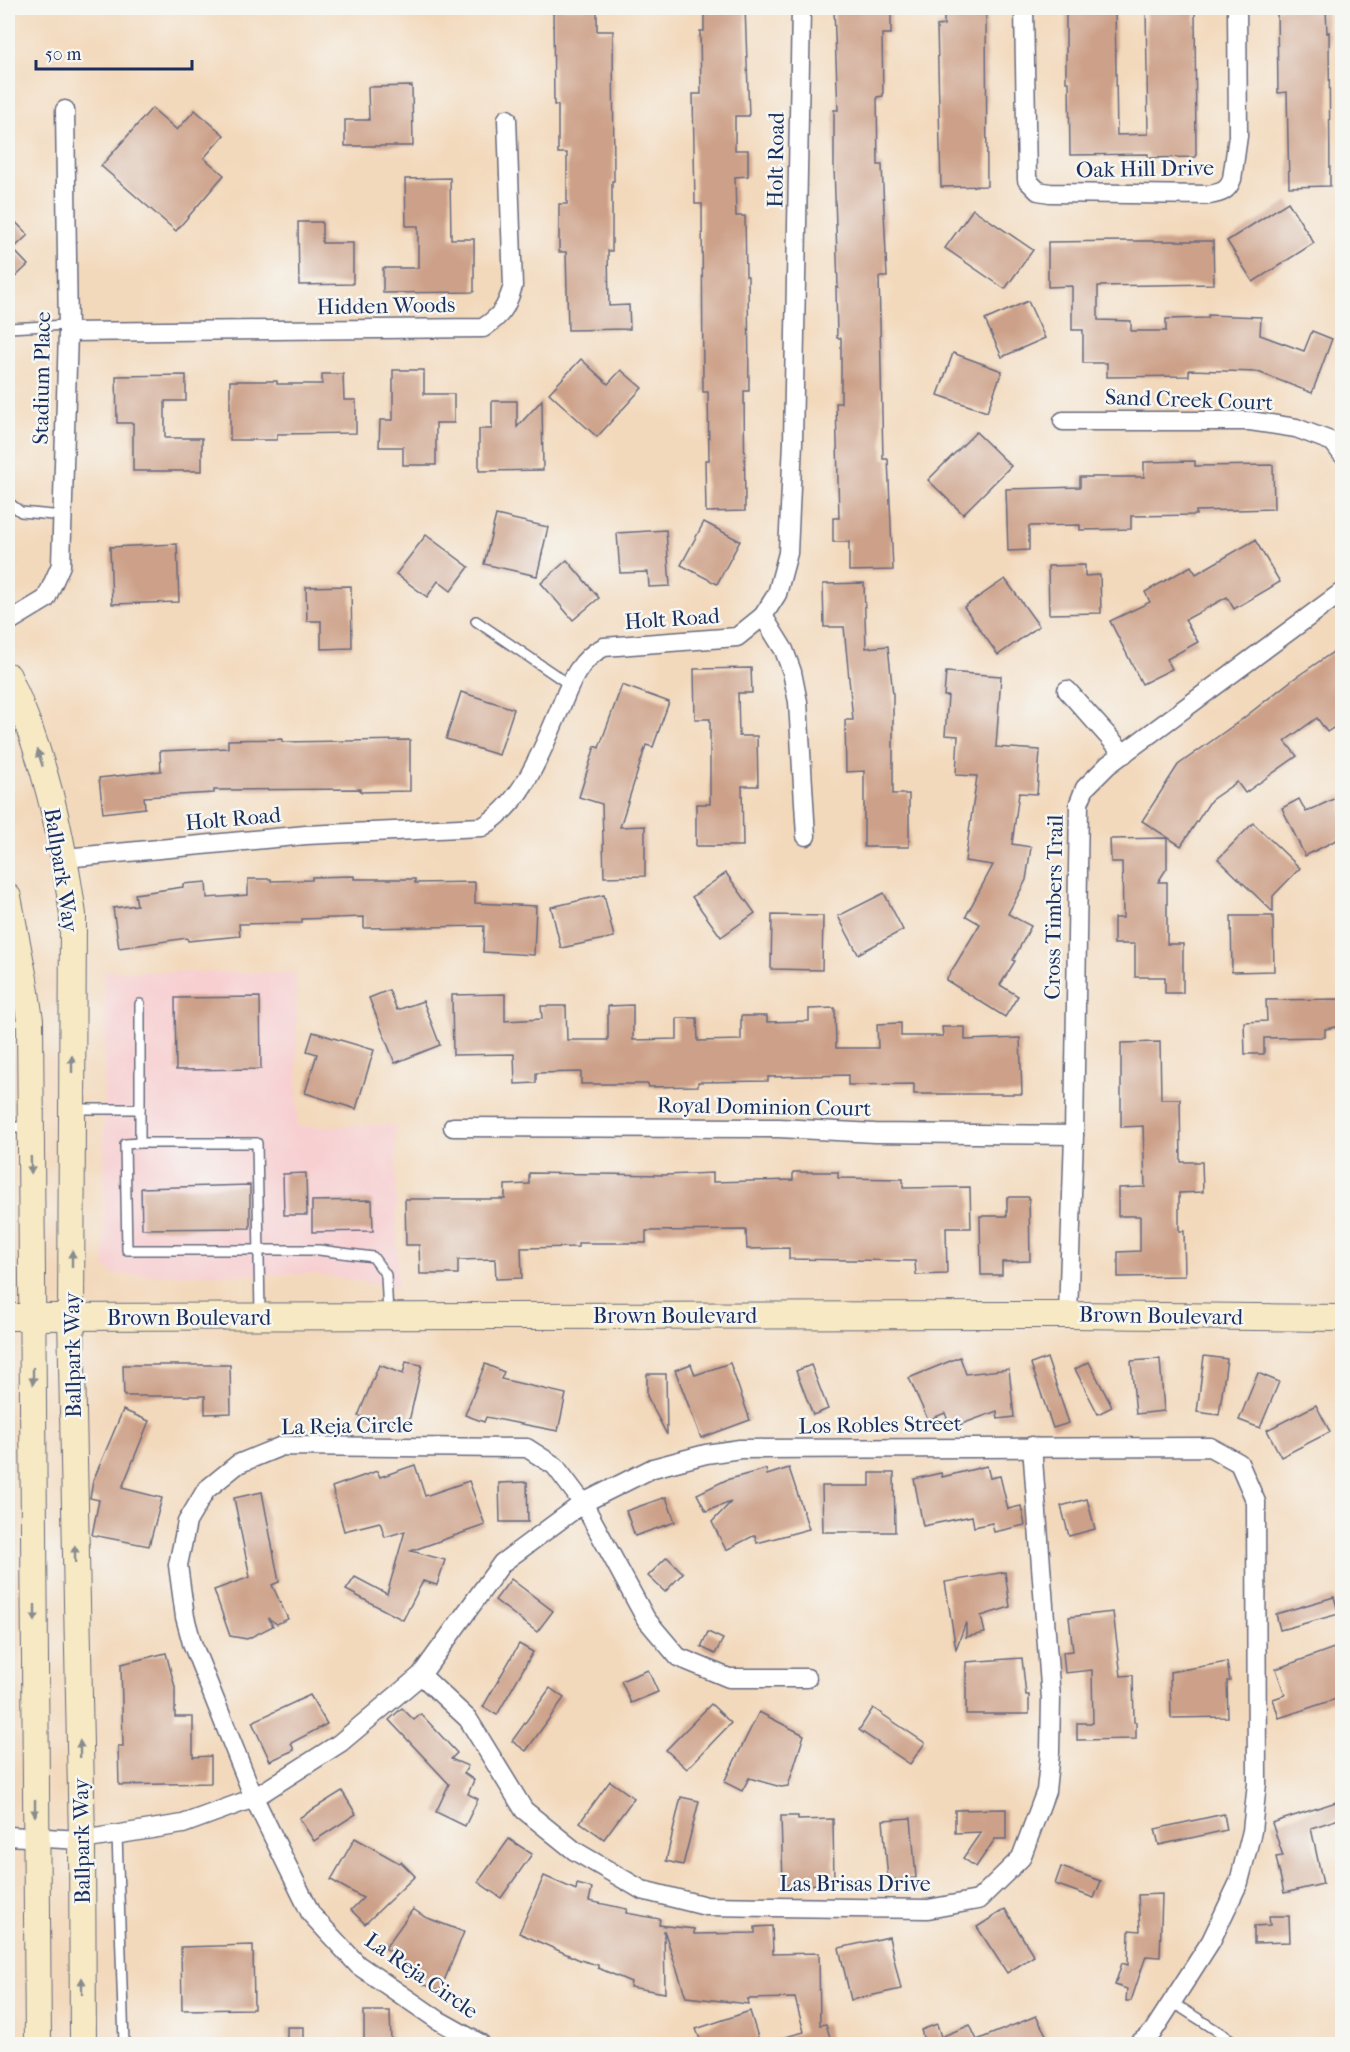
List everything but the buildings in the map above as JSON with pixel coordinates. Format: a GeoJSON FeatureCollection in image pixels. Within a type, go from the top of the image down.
{"type":"FeatureCollection","features":[{"type":"Feature","properties":{"kind":"main road","name":"Ballpark Way"},"geometry":{"type":"LineString","coordinates":[[8,676],[27,718],[48,784],[65,858],[73,915],[71,1317],[82,1840],[83,2044]]}},
{"type":"Feature","properties":{"kind":"main road","name":"Ballpark Way"},"geometry":{"type":"LineString","coordinates":[[9,912],[24,978],[30,1020],[19,1127],[33,1317],[38,2044]]}},
{"type":"Feature","properties":{"kind":"main road","name":"Brown Boulevard"},"geometry":{"type":"LineString","coordinates":[[8,1317],[1068,1315],[1342,1318]]}},
{"type":"Feature","properties":{"kind":"street","name":"Holt Road"},"geometry":{"type":"LineString","coordinates":[[65,858],[306,835],[482,827],[496,819],[511,804],[536,764],[570,685],[584,661],[593,652],[604,647],[737,637],[763,616],[777,594],[788,553],[793,430],[801,8]]}},
{"type":"Feature","properties":{"kind":"street","name":"Oak Hill Drive"},"geometry":{"type":"LineString","coordinates":[[1024,8],[1028,180],[1038,190],[1050,193],[1209,195],[1223,192],[1232,178],[1238,136],[1237,8]]}},
{"type":"Feature","properties":{"kind":"street","name":"Stadium Place"},"geometry":{"type":"LineString","coordinates":[[8,622],[46,599],[62,565],[68,328],[66,110]]}},
{"type":"Feature","properties":{"kind":"street","name":"Hidden Woods"},"geometry":{"type":"LineString","coordinates":[[68,328],[483,328],[497,319],[507,307],[513,286],[507,119]]}},
{"type":"Feature","properties":{"kind":"street","name":"Sand Creek Court"},"geometry":{"type":"LineString","coordinates":[[1063,421],[1250,420],[1296,428],[1333,442],[1342,454]]}},
{"type":"Feature","properties":{"kind":"street","name":"Cross Timbers Trail"},"geometry":{"type":"LineString","coordinates":[[1068,1315],[1074,1135],[1079,803],[1085,788],[1108,765],[1342,592]]}},
{"type":"Feature","properties":{"kind":"street"},"geometry":{"type":"LineString","coordinates":[[763,616],[784,650],[792,672],[798,702],[806,836]]}},
{"type":"Feature","properties":{"kind":"street"},"geometry":{"type":"LineString","coordinates":[[1067,690],[1124,754]]}},
{"type":"Feature","properties":{"kind":"street","name":"Royal Dominion Court"},"geometry":{"type":"LineString","coordinates":[[453,1127],[778,1128],[875,1133],[1074,1135]]}},
{"type":"Feature","properties":{"kind":"street","name":"La Reja Circle"},"geometry":{"type":"LineString","coordinates":[[481,2044],[438,2020],[358,1965],[311,1914],[254,1798],[192,1644],[185,1617],[178,1565],[187,1522],[206,1490],[238,1464],[282,1446],[527,1448],[555,1466],[583,1503],[646,1619],[678,1657],[729,1678],[807,1678]]}},
{"type":"Feature","properties":{"kind":"street","name":"Las Brisas Drive"},"geometry":{"type":"LineString","coordinates":[[421,1675],[468,1719],[524,1810],[575,1851],[642,1890],[706,1906],[928,1909],[978,1900],[1021,1857],[1046,1791],[1050,1752],[1051,1699],[1032,1446]]}},
{"type":"Feature","properties":{"kind":"street","name":"Los Robles Street"},"geometry":{"type":"LineString","coordinates":[[8,1836],[82,1840],[117,1835],[183,1824],[254,1798],[340,1743],[421,1675],[502,1563],[583,1503],[653,1468],[706,1454],[740,1449],[1210,1446],[1239,1463],[1256,1502],[1257,1783],[1252,1831],[1239,1882],[1211,1941],[1152,2033],[1138,2044]]}},
{"type":"Feature","properties":{"kind":"lane"},"geometry":{"type":"LineString","coordinates":[[8,328],[68,328]]}},
{"type":"Feature","properties":{"kind":"lane"},"geometry":{"type":"LineString","coordinates":[[8,502],[21,512],[63,516]]}},
{"type":"Feature","properties":{"kind":"lane"},"geometry":{"type":"LineString","coordinates":[[476,621],[570,685]]}},
{"type":"Feature","properties":{"kind":"lane"},"geometry":{"type":"LineString","coordinates":[[140,1004],[140,1143]]}},
{"type":"Feature","properties":{"kind":"lane"},"geometry":{"type":"LineString","coordinates":[[72,1109],[140,1109]]}},
{"type":"Feature","properties":{"kind":"lane"},"geometry":{"type":"LineString","coordinates":[[260,1317],[259,1248],[257,1143],[125,1144],[127,1250],[259,1248],[319,1250],[373,1257],[386,1275],[388,1316]]}},
{"type":"Feature","properties":{"kind":"lane"},"geometry":{"type":"LineString","coordinates":[[117,1835],[124,2044]]}},
{"type":"Feature","properties":{"kind":"lane"},"geometry":{"type":"LineString","coordinates":[[1172,2002],[1238,2044]]}},
{"type":"Feature","properties":{"kind":"shaded area"},"geometry":{"type":"Polygon","coordinates":[[[104,971],[296,973],[298,1127],[395,1125],[398,1288],[314,1274],[114,1275],[104,1265],[104,971]]]}},
{"type":"Feature","properties":{"kind":"shaded area"},"geometry":{"type":"Polygon","coordinates":[[[8,1079],[11,1151],[11,1279],[8,1279],[8,1079]]]}}]}
